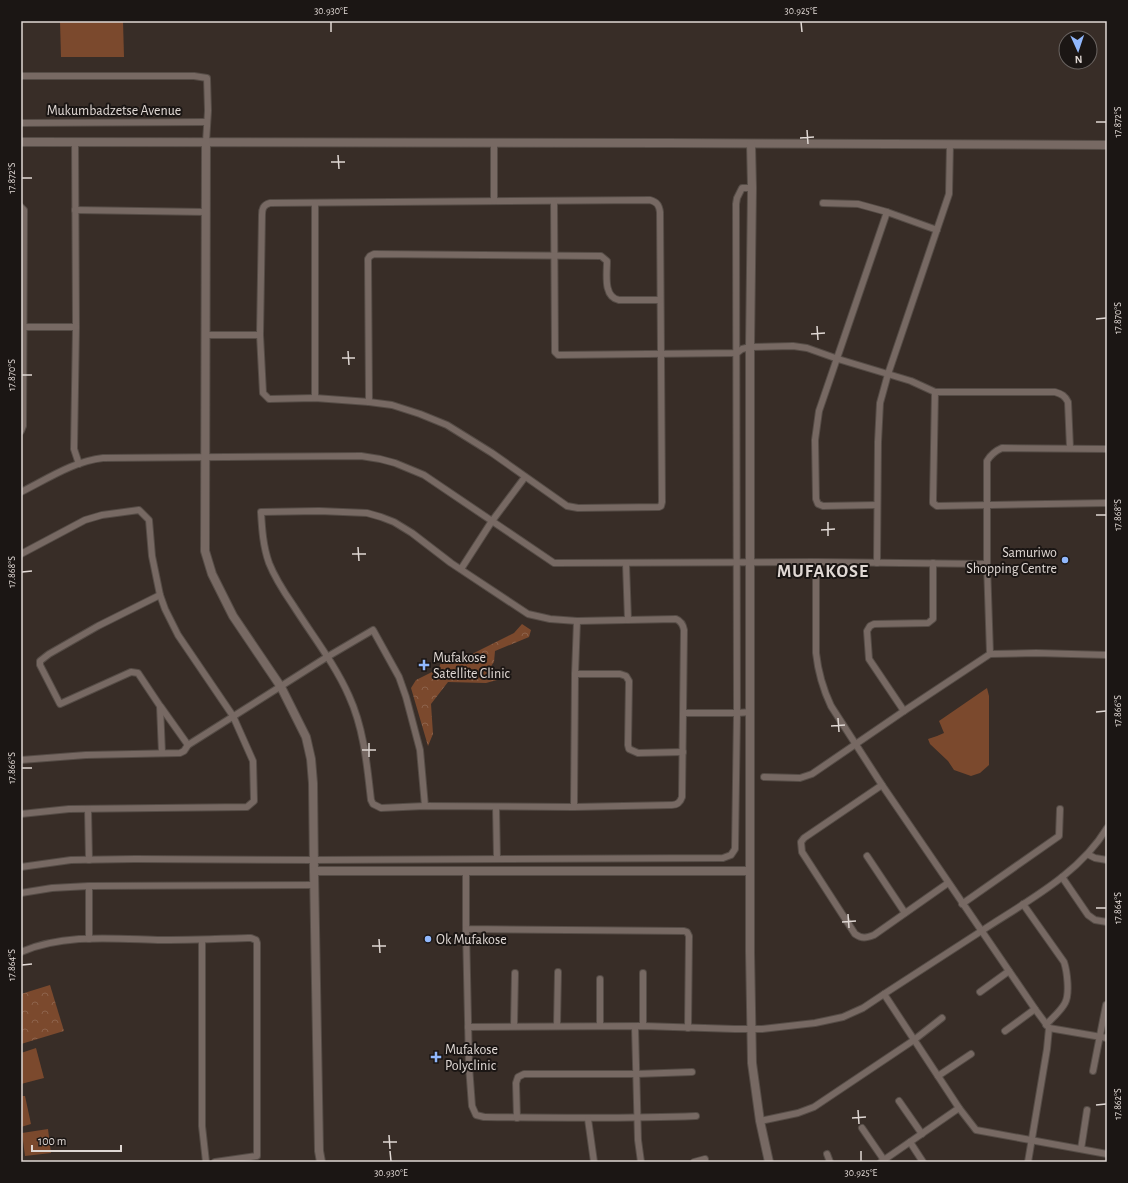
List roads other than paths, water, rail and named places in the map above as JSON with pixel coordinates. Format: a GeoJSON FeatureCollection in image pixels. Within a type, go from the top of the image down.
{"type":"FeatureCollection","features":[{"type":"Feature","properties":{"kind":"street"},"geometry":{"type":"LineString","coordinates":[[21,76],[187,76],[207,78],[205,551],[212,574],[233,616],[281,687],[306,737],[311,759],[313,783],[313,860],[319,1151],[321,1162]]}},
{"type":"Feature","properties":{"kind":"street","name":"Mukumbadzetse Avenue"},"geometry":{"type":"LineString","coordinates":[[21,123],[207,122]]}},
{"type":"Feature","properties":{"kind":"street"},"geometry":{"type":"LineString","coordinates":[[21,142],[1107,145]]}},
{"type":"Feature","properties":{"kind":"street"},"geometry":{"type":"LineString","coordinates":[[75,142],[76,327],[74,449],[79,464]]}},
{"type":"Feature","properties":{"kind":"street"},"geometry":{"type":"LineString","coordinates":[[494,143],[494,201]]}},
{"type":"Feature","properties":{"kind":"street"},"geometry":{"type":"LineString","coordinates":[[751,144],[751,712],[749,767],[749,871],[752,1063],[760,1121],[769,1162]]}},
{"type":"Feature","properties":{"kind":"street"},"geometry":{"type":"LineString","coordinates":[[877,563],[878,442],[880,403],[888,374],[950,188],[950,144]]}},
{"type":"Feature","properties":{"kind":"street"},"geometry":{"type":"LineString","coordinates":[[21,867],[71,860],[723,858],[730,855],[734,849],[737,713],[737,198],[742,188],[752,188]]}},
{"type":"Feature","properties":{"kind":"street"},"geometry":{"type":"LineString","coordinates":[[650,200],[657,203],[659,206],[662,354],[662,506],[571,507],[563,504],[492,453],[447,425],[420,414],[392,405],[369,402],[315,398],[269,400],[265,396],[262,389],[260,334],[262,209],[264,205],[270,203],[494,201],[554,202],[650,200]]}},
{"type":"Feature","properties":{"kind":"street"},"geometry":{"type":"LineString","coordinates":[[554,202],[556,354],[558,355],[737,353],[742,349],[750,347],[801,346],[911,381],[935,392],[1055,392],[1066,397],[1068,402],[1070,448]]}},
{"type":"Feature","properties":{"kind":"street"},"geometry":{"type":"LineString","coordinates":[[315,203],[315,398]]}},
{"type":"Feature","properties":{"kind":"street"},"geometry":{"type":"LineString","coordinates":[[824,203],[858,204],[887,212],[937,230]]}},
{"type":"Feature","properties":{"kind":"street"},"geometry":{"type":"LineString","coordinates":[[21,207],[24,210],[23,426],[21,432]]}},
{"type":"Feature","properties":{"kind":"street"},"geometry":{"type":"LineString","coordinates":[[75,210],[206,212]]}},
{"type":"Feature","properties":{"kind":"street"},"geometry":{"type":"LineString","coordinates":[[877,505],[823,506],[818,504],[816,499],[815,440],[819,411],[887,212]]}},
{"type":"Feature","properties":{"kind":"street"},"geometry":{"type":"LineString","coordinates":[[369,402],[368,259],[370,256],[382,254],[601,256],[607,262],[608,292],[615,299],[660,300]]}},
{"type":"Feature","properties":{"kind":"street"},"geometry":{"type":"LineString","coordinates":[[23,327],[76,327]]}},
{"type":"Feature","properties":{"kind":"street"},"geometry":{"type":"LineString","coordinates":[[205,335],[260,334]]}},
{"type":"Feature","properties":{"kind":"street"},"geometry":{"type":"LineString","coordinates":[[935,392],[933,503],[936,506],[1107,503]]}},
{"type":"Feature","properties":{"kind":"street"},"geometry":{"type":"LineString","coordinates":[[990,654],[987,564],[987,461],[990,455],[1002,448],[1107,449]]}},
{"type":"Feature","properties":{"kind":"street"},"geometry":{"type":"LineString","coordinates":[[21,492],[90,459],[205,456],[361,456],[395,463],[424,475],[554,563],[626,564],[816,562],[987,564]]}},
{"type":"Feature","properties":{"kind":"street"},"geometry":{"type":"LineString","coordinates":[[461,569],[492,521],[525,477]]}},
{"type":"Feature","properties":{"kind":"street"},"geometry":{"type":"LineString","coordinates":[[21,554],[85,520],[102,515],[139,510],[149,520],[152,556],[160,595],[178,635],[233,716],[253,761],[254,801],[246,808],[69,809],[21,814]]}},
{"type":"Feature","properties":{"kind":"street"},"geometry":{"type":"LineString","coordinates":[[346,511],[367,513],[381,517],[394,522],[412,533],[461,569],[528,614],[550,619],[577,621],[676,619],[682,623],[684,630],[684,712],[682,797],[679,803],[676,805],[574,807],[425,806],[381,808],[373,804],[370,800],[366,757],[358,720],[350,697],[327,657],[276,580],[263,543],[261,512],[346,511]]}},
{"type":"Feature","properties":{"kind":"street"},"geometry":{"type":"LineString","coordinates":[[816,562],[817,665],[825,694],[831,706],[962,904],[1035,1010],[1048,1026],[1107,1038]]}},
{"type":"Feature","properties":{"kind":"street"},"geometry":{"type":"LineString","coordinates":[[904,711],[869,659],[867,631],[870,626],[874,624],[931,622],[933,619],[933,563]]}},
{"type":"Feature","properties":{"kind":"street"},"geometry":{"type":"LineString","coordinates":[[626,564],[628,620]]}},
{"type":"Feature","properties":{"kind":"street"},"geometry":{"type":"LineString","coordinates":[[160,595],[98,626],[49,654],[40,661],[40,665],[60,704],[131,672],[138,672],[188,745]]}},
{"type":"Feature","properties":{"kind":"street"},"geometry":{"type":"LineString","coordinates":[[574,807],[577,621]]}},
{"type":"Feature","properties":{"kind":"street"},"geometry":{"type":"LineString","coordinates":[[21,760],[86,755],[180,753],[184,751],[188,745],[233,716],[373,630],[399,677],[406,696],[420,750],[425,806]]}},
{"type":"Feature","properties":{"kind":"street"},"geometry":{"type":"LineString","coordinates":[[764,778],[800,778],[806,777],[818,771],[904,711],[990,654],[1107,654]]}},
{"type":"Feature","properties":{"kind":"street"},"geometry":{"type":"LineString","coordinates":[[575,674],[620,674],[626,676],[630,681],[628,745],[632,751],[638,753],[683,752]]}},
{"type":"Feature","properties":{"kind":"street"},"geometry":{"type":"LineString","coordinates":[[160,706],[162,753]]}},
{"type":"Feature","properties":{"kind":"street"},"geometry":{"type":"LineString","coordinates":[[684,712],[751,712]]}},
{"type":"Feature","properties":{"kind":"street"},"geometry":{"type":"LineString","coordinates":[[882,785],[804,838],[801,842],[802,852],[855,934],[860,938],[867,938],[874,935],[948,883]]}},
{"type":"Feature","properties":{"kind":"street"},"geometry":{"type":"LineString","coordinates":[[496,807],[497,858]]}},
{"type":"Feature","properties":{"kind":"street"},"geometry":{"type":"LineString","coordinates":[[88,809],[90,860]]}},
{"type":"Feature","properties":{"kind":"street"},"geometry":{"type":"LineString","coordinates":[[962,904],[1058,836],[1060,809]]}},
{"type":"Feature","properties":{"kind":"street"},"geometry":{"type":"LineString","coordinates":[[468,1027],[643,1026],[752,1029],[815,1023],[843,1017],[863,1008],[1023,904],[1062,876],[1089,854],[1107,828]]}},
{"type":"Feature","properties":{"kind":"street"},"geometry":{"type":"LineString","coordinates":[[1089,854],[1095,858],[1107,860]]}},
{"type":"Feature","properties":{"kind":"street"},"geometry":{"type":"LineString","coordinates":[[867,856],[905,913]]}},
{"type":"Feature","properties":{"kind":"street"},"geometry":{"type":"LineString","coordinates":[[314,871],[749,871]]}},
{"type":"Feature","properties":{"kind":"street"},"geometry":{"type":"LineString","coordinates":[[466,871],[469,1066],[473,1111],[480,1117],[517,1118],[638,1119],[696,1116]]}},
{"type":"Feature","properties":{"kind":"street"},"geometry":{"type":"LineString","coordinates":[[1062,876],[1088,915],[1095,920],[1107,922]]}},
{"type":"Feature","properties":{"kind":"street"},"geometry":{"type":"LineString","coordinates":[[21,893],[52,888],[89,886],[314,885]]}},
{"type":"Feature","properties":{"kind":"street"},"geometry":{"type":"LineString","coordinates":[[89,886],[89,939]]}},
{"type":"Feature","properties":{"kind":"street"},"geometry":{"type":"LineString","coordinates":[[1023,904],[1064,962],[1068,996],[1065,1003],[1048,1026],[1047,1049],[1028,1162]]}},
{"type":"Feature","properties":{"kind":"street"},"geometry":{"type":"LineString","coordinates":[[466,929],[687,932],[689,936],[688,1028]]}},
{"type":"Feature","properties":{"kind":"street"},"geometry":{"type":"LineString","coordinates":[[21,952],[37,945],[89,939],[202,940],[254,938],[256,940],[257,1159],[215,1162]]}},
{"type":"Feature","properties":{"kind":"street"},"geometry":{"type":"LineString","coordinates":[[202,940],[202,1126],[206,1162]]}},
{"type":"Feature","properties":{"kind":"street"},"geometry":{"type":"LineString","coordinates":[[980,992],[1009,971]]}},
{"type":"Feature","properties":{"kind":"street"},"geometry":{"type":"LineString","coordinates":[[557,1026],[558,972]]}},
{"type":"Feature","properties":{"kind":"street"},"geometry":{"type":"LineString","coordinates":[[514,1026],[515,973]]}},
{"type":"Feature","properties":{"kind":"street"},"geometry":{"type":"LineString","coordinates":[[643,973],[643,1026]]}},
{"type":"Feature","properties":{"kind":"street"},"geometry":{"type":"LineString","coordinates":[[600,979],[600,1026]]}},
{"type":"Feature","properties":{"kind":"street"},"geometry":{"type":"LineString","coordinates":[[884,994],[959,1108],[976,1130],[1107,1154]]}},
{"type":"Feature","properties":{"kind":"street"},"geometry":{"type":"LineString","coordinates":[[1093,1072],[1106,1005]]}},
{"type":"Feature","properties":{"kind":"street"},"geometry":{"type":"LineString","coordinates":[[1005,1031],[1035,1010]]}},
{"type":"Feature","properties":{"kind":"street"},"geometry":{"type":"LineString","coordinates":[[760,1121],[798,1113],[814,1107],[914,1040],[942,1018]]}},
{"type":"Feature","properties":{"kind":"street"},"geometry":{"type":"LineString","coordinates":[[635,1027],[638,1140],[641,1162]]}},
{"type":"Feature","properties":{"kind":"street"},"geometry":{"type":"LineString","coordinates":[[938,1076],[971,1054]]}},
{"type":"Feature","properties":{"kind":"street"},"geometry":{"type":"LineString","coordinates":[[517,1118],[516,1083],[518,1077],[524,1074],[636,1074],[692,1072]]}},
{"type":"Feature","properties":{"kind":"street"},"geometry":{"type":"LineString","coordinates":[[899,1101],[922,1134]]}},
{"type":"Feature","properties":{"kind":"street"},"geometry":{"type":"LineString","coordinates":[[862,1128],[883,1161],[959,1108]]}},
{"type":"Feature","properties":{"kind":"street"},"geometry":{"type":"LineString","coordinates":[[1081,1149],[1087,1110]]}},
{"type":"Feature","properties":{"kind":"street"},"geometry":{"type":"LineString","coordinates":[[588,1119],[594,1162]]}},
{"type":"Feature","properties":{"kind":"street"},"geometry":{"type":"LineString","coordinates":[[910,1142],[922,1162]]}},
{"type":"Feature","properties":{"kind":"street"},"geometry":{"type":"LineString","coordinates":[[827,1154],[830,1162]]}},
{"type":"Feature","properties":{"kind":"street"},"geometry":{"type":"LineString","coordinates":[[694,1162],[704,1159]]}},
{"type":"Feature","properties":{"kind":"place","name":"Samuriwo Shopping Centre"},"geometry":{"type":"Point","coordinates":[1065,560]}},
{"type":"Feature","properties":{"kind":"place","name":"Mufakose Satellite Clinic"},"geometry":{"type":"Point","coordinates":[424,665]}},
{"type":"Feature","properties":{"kind":"place","name":"Ok Mufakose"},"geometry":{"type":"Point","coordinates":[428,939]}},
{"type":"Feature","properties":{"kind":"place","name":"Mufakose Polyclinic"},"geometry":{"type":"Point","coordinates":[436,1057]}},
{"type":"Feature","properties":{"kind":"district","name":"MUFAKOSE"},"geometry":{"type":"Point","coordinates":[823,571]}}]}
